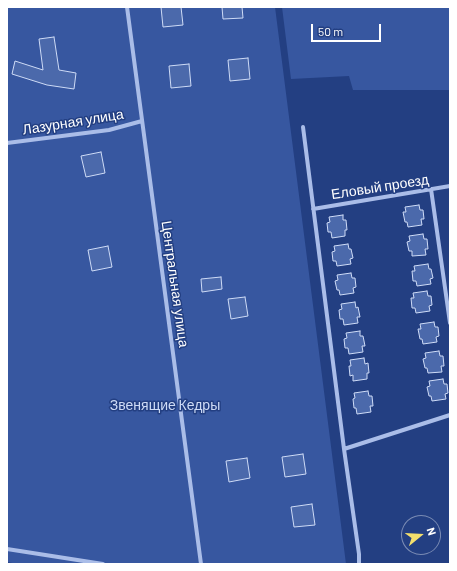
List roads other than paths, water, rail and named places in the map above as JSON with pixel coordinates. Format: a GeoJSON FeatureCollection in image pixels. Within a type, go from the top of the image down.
{"type":"FeatureCollection","features":[{"type":"Feature","properties":{"kind":"street","name":"Центральная улица"},"geometry":{"type":"LineString","coordinates":[[127,7],[201,564]]}},
{"type":"Feature","properties":{"kind":"street","name":"Лазурная улица"},"geometry":{"type":"LineString","coordinates":[[7,143],[110,130],[142,121]]}},
{"type":"Feature","properties":{"kind":"street"},"geometry":{"type":"LineString","coordinates":[[303,127],[344,449],[359,554],[359,564]]}},
{"type":"Feature","properties":{"kind":"street","name":"Еловый проезд"},"geometry":{"type":"LineString","coordinates":[[313,209],[450,186]]}},
{"type":"Feature","properties":{"kind":"street"},"geometry":{"type":"LineString","coordinates":[[431,190],[450,323]]}},
{"type":"Feature","properties":{"kind":"street"},"geometry":{"type":"LineString","coordinates":[[344,449],[450,415]]}},
{"type":"Feature","properties":{"kind":"street"},"geometry":{"type":"LineString","coordinates":[[7,549],[103,564]]}},
{"type":"Feature","properties":{"kind":"park label","name":"Звенящие Кедры"},"geometry":{"type":"Point","coordinates":[165,405]}}]}
